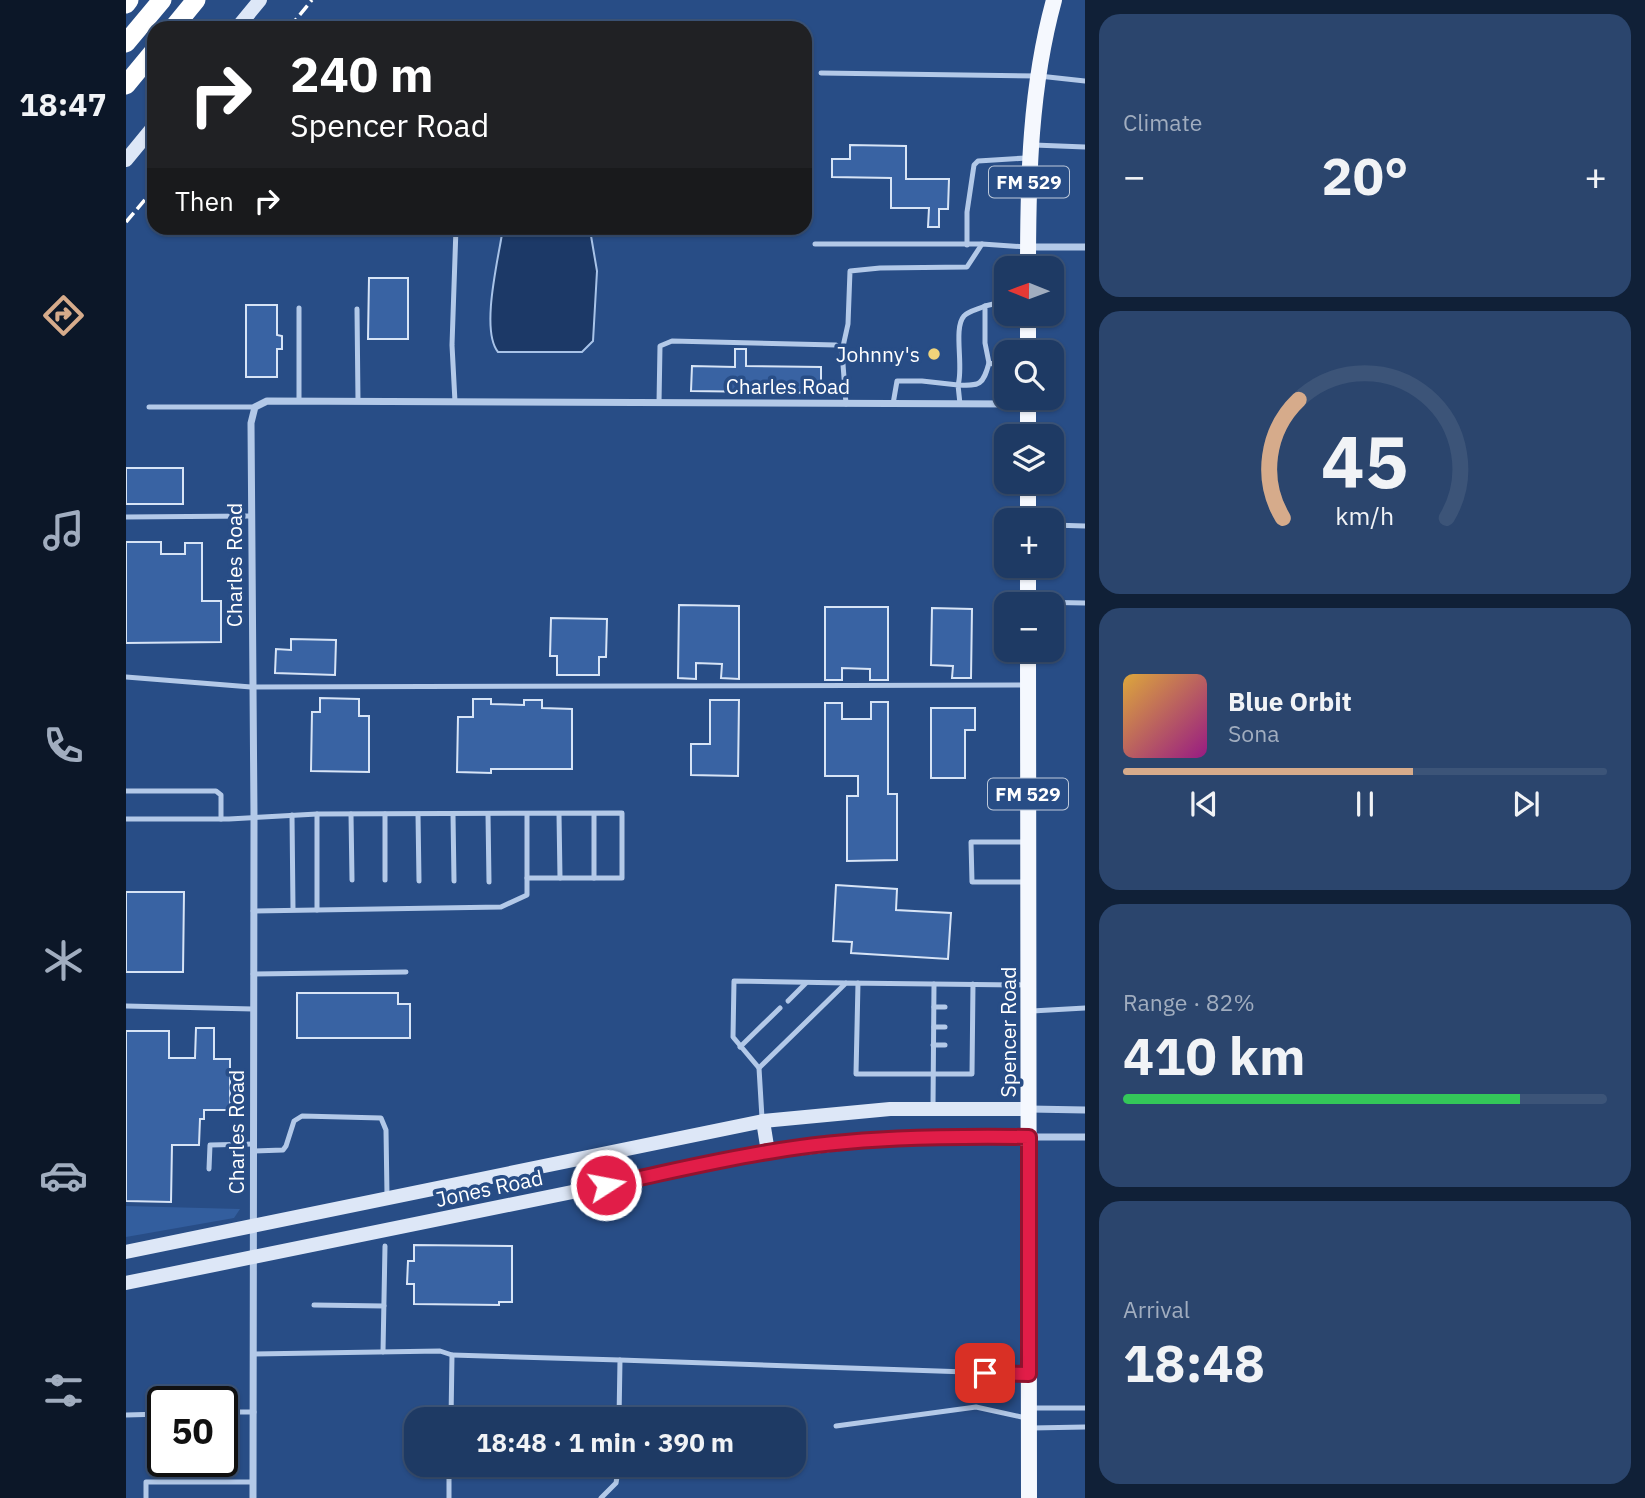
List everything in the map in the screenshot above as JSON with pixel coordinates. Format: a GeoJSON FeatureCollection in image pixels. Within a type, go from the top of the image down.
{"type":"FeatureCollection","features":[{"type":"Feature","properties":{"kind":"highway"},"geometry":{"type":"LineString","coordinates":[[126,4],[130,0]]}},
{"type":"Feature","properties":{"kind":"highway"},"geometry":{"type":"LineString","coordinates":[[126,43],[162,0]]}},
{"type":"Feature","properties":{"kind":"highway"},"geometry":{"type":"LineString","coordinates":[[179,21],[196,0]]}},
{"type":"Feature","properties":{"kind":"highway"},"geometry":{"type":"LineString","coordinates":[[126,85],[147,60]]}},
{"type":"Feature","properties":{"kind":"main road"},"geometry":{"type":"LineString","coordinates":[[243,21],[260,0]]}},
{"type":"Feature","properties":{"kind":"main road","name":"FM 529"},"geometry":{"type":"LineString","coordinates":[[1028,256],[1030,151],[1039,76],[1054,0]]}},
{"type":"Feature","properties":{"kind":"main road"},"geometry":{"type":"LineString","coordinates":[[126,160],[147,134]]}},
{"type":"Feature","properties":{"kind":"main road","name":"Spencer Road"},"geometry":{"type":"LineString","coordinates":[[1028,662],[1029,1498]]}},
{"type":"Feature","properties":{"kind":"main road","name":"Jones Road"},"geometry":{"type":"LineString","coordinates":[[126,1252],[763,1121],[848,1111],[1029,1109]]}},
{"type":"Feature","properties":{"kind":"main road"},"geometry":{"type":"LineString","coordinates":[[763,1121],[768,1152]]}},
{"type":"Feature","properties":{"kind":"main road","name":"Jones Road"},"geometry":{"type":"LineString","coordinates":[[126,1283],[768,1152],[899,1137],[1029,1137]]}},
{"type":"Feature","properties":{"kind":"street"},"geometry":{"type":"LineString","coordinates":[[1028,247],[1085,247]]}},
{"type":"Feature","properties":{"kind":"street","name":"Charles Road"},"geometry":{"type":"LineString","coordinates":[[253,1498],[255,1257],[251,423],[255,407],[267,401],[994,402]]}},
{"type":"Feature","properties":{"kind":"street"},"geometry":{"type":"LineString","coordinates":[[1029,1109],[1085,1110]]}},
{"type":"Feature","properties":{"kind":"street"},"geometry":{"type":"LineString","coordinates":[[1029,1137],[1085,1137]]}},
{"type":"Feature","properties":{"kind":"lane"},"geometry":{"type":"LineString","coordinates":[[821,73],[1039,76],[1085,81]]}},
{"type":"Feature","properties":{"kind":"lane"},"geometry":{"type":"LineString","coordinates":[[967,244],[967,212],[974,165],[978,160],[1030,151],[1085,147]]}},
{"type":"Feature","properties":{"kind":"lane"},"geometry":{"type":"LineString","coordinates":[[455,402],[452,345],[456,235]]}},
{"type":"Feature","properties":{"kind":"lane"},"geometry":{"type":"LineString","coordinates":[[815,244],[982,244],[1028,247]]}},
{"type":"Feature","properties":{"kind":"lane"},"geometry":{"type":"LineString","coordinates":[[846,404],[842,351],[848,324],[849,271],[967,267],[982,244]]}},
{"type":"Feature","properties":{"kind":"lane"},"geometry":{"type":"LineString","coordinates":[[960,404],[959,324],[964,315],[994,304]]}},
{"type":"Feature","properties":{"kind":"lane"},"geometry":{"type":"LineString","coordinates":[[893,404],[897,381],[922,380],[958,385],[980,384],[985,380],[989,363],[985,342],[985,306]]}},
{"type":"Feature","properties":{"kind":"lane"},"geometry":{"type":"LineString","coordinates":[[299,308],[299,401]]}},
{"type":"Feature","properties":{"kind":"lane"},"geometry":{"type":"LineString","coordinates":[[357,309],[358,401]]}},
{"type":"Feature","properties":{"kind":"lane"},"geometry":{"type":"LineString","coordinates":[[659,403],[660,346],[672,341],[836,345],[842,351]]}},
{"type":"Feature","properties":{"kind":"lane"},"geometry":{"type":"LineString","coordinates":[[989,363],[994,364]]}},
{"type":"Feature","properties":{"kind":"lane"},"geometry":{"type":"LineString","coordinates":[[149,407],[255,407]]}},
{"type":"Feature","properties":{"kind":"lane"},"geometry":{"type":"LineString","coordinates":[[126,517],[251,516]]}},
{"type":"Feature","properties":{"kind":"lane"},"geometry":{"type":"LineString","coordinates":[[1064,525],[1085,526]]}},
{"type":"Feature","properties":{"kind":"lane"},"geometry":{"type":"LineString","coordinates":[[1064,603],[1085,603]]}},
{"type":"Feature","properties":{"kind":"lane"},"geometry":{"type":"LineString","coordinates":[[126,677],[251,687],[1028,684]]}},
{"type":"Feature","properties":{"kind":"lane"},"geometry":{"type":"LineString","coordinates":[[126,791],[216,791],[221,795],[221,819]]}},
{"type":"Feature","properties":{"kind":"lane"},"geometry":{"type":"LineString","coordinates":[[126,819],[221,819],[317,814],[622,814],[622,878],[527,878]]}},
{"type":"Feature","properties":{"kind":"lane"},"geometry":{"type":"LineString","coordinates":[[317,814],[317,909]]}},
{"type":"Feature","properties":{"kind":"lane"},"geometry":{"type":"LineString","coordinates":[[351,814],[352,880]]}},
{"type":"Feature","properties":{"kind":"lane"},"geometry":{"type":"LineString","coordinates":[[385,814],[385,880]]}},
{"type":"Feature","properties":{"kind":"lane"},"geometry":{"type":"LineString","coordinates":[[418,814],[419,881]]}},
{"type":"Feature","properties":{"kind":"lane"},"geometry":{"type":"LineString","coordinates":[[453,814],[454,881]]}},
{"type":"Feature","properties":{"kind":"lane"},"geometry":{"type":"LineString","coordinates":[[488,814],[489,882]]}},
{"type":"Feature","properties":{"kind":"lane"},"geometry":{"type":"LineString","coordinates":[[253,911],[501,907],[527,895],[527,814]]}},
{"type":"Feature","properties":{"kind":"lane"},"geometry":{"type":"LineString","coordinates":[[559,814],[560,878]]}},
{"type":"Feature","properties":{"kind":"lane"},"geometry":{"type":"LineString","coordinates":[[594,814],[594,878]]}},
{"type":"Feature","properties":{"kind":"lane"},"geometry":{"type":"LineString","coordinates":[[292,815],[293,909]]}},
{"type":"Feature","properties":{"kind":"lane"},"geometry":{"type":"LineString","coordinates":[[1028,842],[971,842],[972,882],[1028,882]]}},
{"type":"Feature","properties":{"kind":"lane"},"geometry":{"type":"LineString","coordinates":[[253,974],[406,972]]}},
{"type":"Feature","properties":{"kind":"lane"},"geometry":{"type":"LineString","coordinates":[[763,1121],[758,1068],[733,1037],[734,981],[1028,985]]}},
{"type":"Feature","properties":{"kind":"lane"},"geometry":{"type":"LineString","coordinates":[[788,1000],[806,983]]}},
{"type":"Feature","properties":{"kind":"lane"},"geometry":{"type":"LineString","coordinates":[[758,1068],[846,983]]}},
{"type":"Feature","properties":{"kind":"lane"},"geometry":{"type":"LineString","coordinates":[[858,983],[856,1074],[972,1073],[974,985]]}},
{"type":"Feature","properties":{"kind":"lane"},"geometry":{"type":"LineString","coordinates":[[933,1108],[934,984]]}},
{"type":"Feature","properties":{"kind":"lane"},"geometry":{"type":"LineString","coordinates":[[126,1006],[253,1009]]}},
{"type":"Feature","properties":{"kind":"lane"},"geometry":{"type":"LineString","coordinates":[[934,1007],[945,1007]]}},
{"type":"Feature","properties":{"kind":"lane"},"geometry":{"type":"LineString","coordinates":[[965,1007],[973,1007]]}},
{"type":"Feature","properties":{"kind":"lane"},"geometry":{"type":"LineString","coordinates":[[740,1047],[780,1008]]}},
{"type":"Feature","properties":{"kind":"lane"},"geometry":{"type":"LineString","coordinates":[[1029,1011],[1085,1008]]}},
{"type":"Feature","properties":{"kind":"lane"},"geometry":{"type":"LineString","coordinates":[[934,1027],[945,1027]]}},
{"type":"Feature","properties":{"kind":"lane"},"geometry":{"type":"LineString","coordinates":[[965,1027],[973,1027]]}},
{"type":"Feature","properties":{"kind":"lane"},"geometry":{"type":"LineString","coordinates":[[933,1045],[945,1045]]}},
{"type":"Feature","properties":{"kind":"lane"},"geometry":{"type":"LineString","coordinates":[[964,1045],[972,1045]]}},
{"type":"Feature","properties":{"kind":"lane"},"geometry":{"type":"LineString","coordinates":[[209,1170],[210,1144],[283,1150],[294,1121],[302,1116],[381,1118],[386,1130],[387,1199]]}},
{"type":"Feature","properties":{"kind":"lane"},"geometry":{"type":"LineString","coordinates":[[383,1352],[385,1246]]}},
{"type":"Feature","properties":{"kind":"lane"},"geometry":{"type":"LineString","coordinates":[[314,1305],[384,1306]]}},
{"type":"Feature","properties":{"kind":"lane"},"geometry":{"type":"LineString","coordinates":[[254,1354],[440,1352],[452,1355],[1029,1374]]}},
{"type":"Feature","properties":{"kind":"lane"},"geometry":{"type":"LineString","coordinates":[[451,1407],[452,1355]]}},
{"type":"Feature","properties":{"kind":"lane"},"geometry":{"type":"LineString","coordinates":[[619,1407],[620,1360]]}},
{"type":"Feature","properties":{"kind":"lane"},"geometry":{"type":"LineString","coordinates":[[836,1426],[976,1407],[1085,1427]]}},
{"type":"Feature","properties":{"kind":"lane"},"geometry":{"type":"LineString","coordinates":[[1029,1418],[1085,1408]]}},
{"type":"Feature","properties":{"kind":"lane"},"geometry":{"type":"LineString","coordinates":[[238,1412],[254,1412]]}},
{"type":"Feature","properties":{"kind":"lane"},"geometry":{"type":"LineString","coordinates":[[126,1415],[147,1414]]}},
{"type":"Feature","properties":{"kind":"lane"},"geometry":{"type":"LineString","coordinates":[[449,1477],[449,1498]]}},
{"type":"Feature","properties":{"kind":"lane"},"geometry":{"type":"LineString","coordinates":[[601,1498],[616,1483],[617,1477]]}},
{"type":"Feature","properties":{"kind":"lane"},"geometry":{"type":"LineString","coordinates":[[146,1498],[146,1482],[253,1482]]}},
{"type":"Feature","properties":{"kind":"shaded area"},"geometry":{"type":"Polygon","coordinates":[[[502,235],[591,235],[597,271],[593,341],[582,352],[498,352],[493,342],[491,327],[495,274],[502,235]]]}},
{"type":"Feature","properties":{"kind":"shaded area"},"geometry":{"type":"Polygon","coordinates":[[[126,1206],[240,1209],[234,1218],[126,1237],[126,1206]]]}},
{"type":"Feature","properties":{"kind":"building"},"geometry":{"type":"Polygon","coordinates":[[[850,145],[906,146],[906,179],[949,179],[948,209],[939,209],[939,227],[928,227],[929,208],[891,208],[891,178],[832,177],[832,159],[850,159],[850,145]]]}},
{"type":"Feature","properties":{"kind":"building"},"geometry":{"type":"Polygon","coordinates":[[[369,278],[408,278],[408,339],[368,339],[369,278]]]}},
{"type":"Feature","properties":{"kind":"building"},"geometry":{"type":"Polygon","coordinates":[[[246,305],[277,305],[277,335],[282,336],[282,349],[277,349],[277,377],[246,377],[246,305]]]}},
{"type":"Feature","properties":{"kind":"building"},"geometry":{"type":"Polygon","coordinates":[[[735,349],[746,349],[746,366],[821,367],[821,393],[691,391],[692,366],[735,367],[735,349]]]}},
{"type":"Feature","properties":{"kind":"building"},"geometry":{"type":"Polygon","coordinates":[[[126,468],[183,468],[183,504],[126,504],[126,468]]]}},
{"type":"Feature","properties":{"kind":"building"},"geometry":{"type":"Polygon","coordinates":[[[126,542],[161,542],[161,554],[185,554],[185,543],[202,543],[202,601],[221,601],[221,642],[126,643],[126,542]]]}},
{"type":"Feature","properties":{"kind":"building"},"geometry":{"type":"Polygon","coordinates":[[[679,605],[739,606],[739,679],[721,678],[722,664],[696,663],[696,679],[678,678],[679,605]]]}},
{"type":"Feature","properties":{"kind":"building"},"geometry":{"type":"Polygon","coordinates":[[[825,607],[888,607],[888,680],[870,680],[870,669],[842,668],[842,680],[825,680],[825,607]]]}},
{"type":"Feature","properties":{"kind":"building"},"geometry":{"type":"Polygon","coordinates":[[[932,608],[972,609],[971,678],[952,678],[953,666],[931,665],[932,608]]]}},
{"type":"Feature","properties":{"kind":"building"},"geometry":{"type":"Polygon","coordinates":[[[551,618],[607,619],[606,657],[599,657],[599,675],[557,675],[557,656],[550,656],[551,618]]]}},
{"type":"Feature","properties":{"kind":"building"},"geometry":{"type":"Polygon","coordinates":[[[291,639],[336,640],[335,675],[275,673],[276,649],[291,650],[291,639]]]}},
{"type":"Feature","properties":{"kind":"building"},"geometry":{"type":"Polygon","coordinates":[[[320,698],[359,699],[359,716],[369,716],[369,772],[311,771],[312,712],[320,712],[320,698]]]}},
{"type":"Feature","properties":{"kind":"building"},"geometry":{"type":"Polygon","coordinates":[[[473,699],[491,699],[491,704],[524,705],[524,700],[542,700],[542,708],[572,709],[572,769],[491,769],[491,773],[457,772],[458,717],[473,717],[473,699]]]}},
{"type":"Feature","properties":{"kind":"building"},"geometry":{"type":"Polygon","coordinates":[[[710,700],[739,700],[738,776],[691,775],[691,744],[710,744],[710,700]]]}},
{"type":"Feature","properties":{"kind":"building"},"geometry":{"type":"Polygon","coordinates":[[[871,702],[888,702],[888,794],[897,794],[897,860],[847,861],[847,796],[858,796],[858,776],[825,776],[825,703],[842,703],[842,719],[871,719],[871,702]]]}},
{"type":"Feature","properties":{"kind":"building"},"geometry":{"type":"Polygon","coordinates":[[[931,708],[975,708],[975,730],[965,730],[965,778],[931,778],[931,708]]]}},
{"type":"Feature","properties":{"kind":"building"},"geometry":{"type":"Polygon","coordinates":[[[836,885],[897,889],[896,910],[951,913],[948,959],[851,953],[852,942],[833,941],[836,885]]]}},
{"type":"Feature","properties":{"kind":"building"},"geometry":{"type":"Polygon","coordinates":[[[126,892],[184,892],[183,972],[126,972],[126,892]]]}},
{"type":"Feature","properties":{"kind":"building"},"geometry":{"type":"Polygon","coordinates":[[[297,993],[398,993],[398,1004],[410,1004],[410,1038],[297,1038],[297,993]]]}},
{"type":"Feature","properties":{"kind":"building"},"geometry":{"type":"Polygon","coordinates":[[[196,1028],[214,1028],[214,1059],[230,1059],[230,1110],[204,1110],[204,1119],[200,1119],[199,1145],[172,1145],[171,1202],[126,1201],[126,1031],[169,1031],[169,1058],[195,1058],[196,1028]]]}},
{"type":"Feature","properties":{"kind":"building"},"geometry":{"type":"Polygon","coordinates":[[[414,1245],[512,1246],[512,1302],[499,1302],[499,1305],[414,1304],[414,1284],[407,1284],[408,1261],[414,1261],[414,1245]]]}},
{"type":"Feature","properties":{"kind":"railway"},"geometry":{"type":"LineString","coordinates":[[295,21],[312,0]]}},
{"type":"Feature","properties":{"kind":"railway"},"geometry":{"type":"LineString","coordinates":[[126,222],[147,197]]}},
{"type":"Feature","properties":{"kind":"place","name":"Johnny's"},"geometry":{"type":"Point","coordinates":[934,354]}},
{"type":"Feature","properties":{"kind":"route"},"geometry":{"type":"LineString","coordinates":[[606,1185],[768,1152],[808,1147],[899,1137],[1029,1137],[1029,1374],[985,1373]]}}]}
